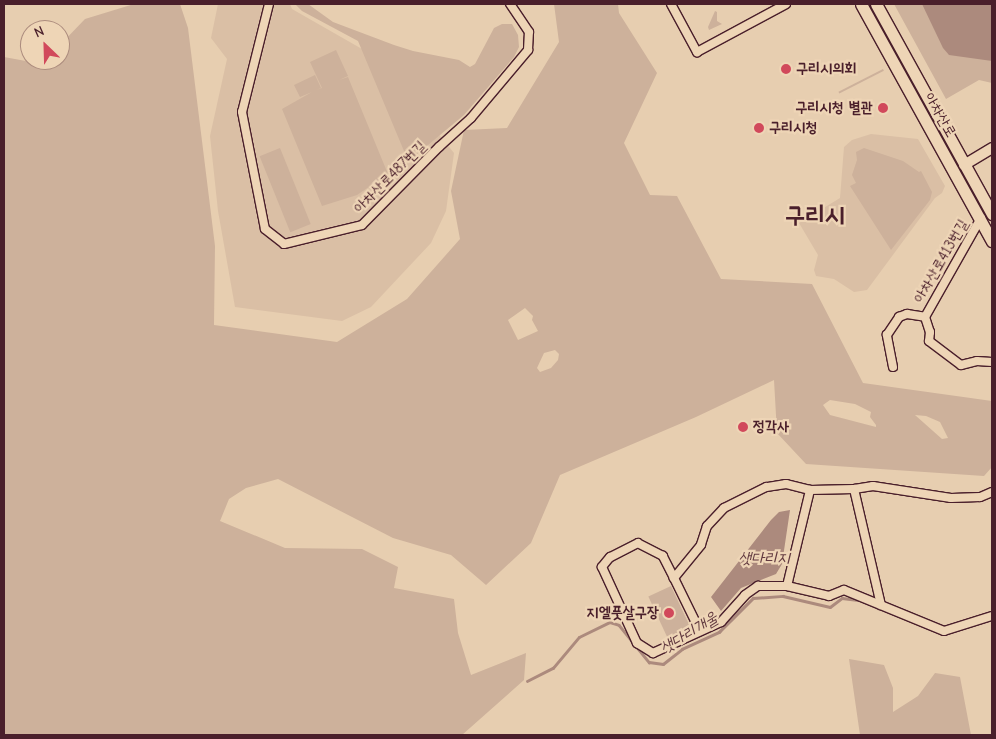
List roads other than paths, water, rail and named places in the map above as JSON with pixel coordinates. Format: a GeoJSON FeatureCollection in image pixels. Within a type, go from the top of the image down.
{"type":"FeatureCollection","features":[{"type":"Feature","properties":{"kind":"main road","name":"아차산로"},"geometry":{"type":"LineString","coordinates":[[861,4],[992,241]]}},
{"type":"Feature","properties":{"kind":"main road","name":"아차산로"},"geometry":{"type":"LineString","coordinates":[[876,4],[992,214]]}},
{"type":"Feature","properties":{"kind":"street","name":"아차산로487번길"},"geometry":{"type":"LineString","coordinates":[[268,4],[242,112],[264,230],[284,244],[362,225],[433,152],[471,118],[528,50],[528,32],[510,4]]}},
{"type":"Feature","properties":{"kind":"street"},"geometry":{"type":"LineString","coordinates":[[671,4],[697,52],[786,4]]}},
{"type":"Feature","properties":{"kind":"street"},"geometry":{"type":"LineString","coordinates":[[964,165],[992,148]]}},
{"type":"Feature","properties":{"kind":"street","name":"아차산로413번길"},"geometry":{"type":"LineString","coordinates":[[981,218],[925,317],[930,332],[929,341],[961,365],[977,361],[992,362]]}},
{"type":"Feature","properties":{"kind":"street","name":"아차산로413번길"},"geometry":{"type":"LineString","coordinates":[[893,366],[887,335],[899,317],[907,314],[925,317]]}},
{"type":"Feature","properties":{"kind":"street"},"geometry":{"type":"LineString","coordinates":[[674,578],[701,545],[707,526],[724,508],[766,487],[786,484],[810,490],[854,489],[873,486],[951,498],[980,496],[992,492]]}},
{"type":"Feature","properties":{"kind":"street"},"geometry":{"type":"LineString","coordinates":[[854,489],[881,605]]}},
{"type":"Feature","properties":{"kind":"street"},"geometry":{"type":"LineString","coordinates":[[787,586],[810,490]]}},
{"type":"Feature","properties":{"kind":"street"},"geometry":{"type":"LineString","coordinates":[[700,631],[663,556],[638,543],[610,557],[602,567],[637,643],[653,653],[721,622],[745,595],[758,586],[787,586],[829,596],[844,590],[944,631],[992,616]]}},
{"type":"Feature","properties":{"kind":"water"},"geometry":{"type":"Polygon","coordinates":[[[922,4],[992,4],[992,61],[949,55],[943,48],[922,4]]]}},
{"type":"Feature","properties":{"kind":"water","name":"샛다리지"},"geometry":{"type":"Polygon","coordinates":[[[790,510],[782,564],[776,574],[741,588],[721,611],[711,597],[771,520],[779,512],[790,510]]]}},
{"type":"Feature","properties":{"kind":"waterway","name":"샛다리개울"},"geometry":{"type":"LineString","coordinates":[[527,681],[553,668],[579,637],[610,622],[619,625],[649,662],[663,664],[682,649],[719,632],[753,598],[783,596],[830,607],[842,598],[858,600]]}},
{"type":"Feature","properties":{"kind":"place","name":"구리시의회"},"geometry":{"type":"Point","coordinates":[786,69]}},
{"type":"Feature","properties":{"kind":"place","name":"구리시청 별관"},"geometry":{"type":"Point","coordinates":[883,108]}},
{"type":"Feature","properties":{"kind":"place","name":"구리시청"},"geometry":{"type":"Point","coordinates":[759,128]}},
{"type":"Feature","properties":{"kind":"place","name":"정각사"},"geometry":{"type":"Point","coordinates":[743,427]}},
{"type":"Feature","properties":{"kind":"place","name":"지엘풋살구장"},"geometry":{"type":"Point","coordinates":[669,613]}},
{"type":"Feature","properties":{"kind":"district","name":"구리시"},"geometry":{"type":"Point","coordinates":[815,215]}}]}
